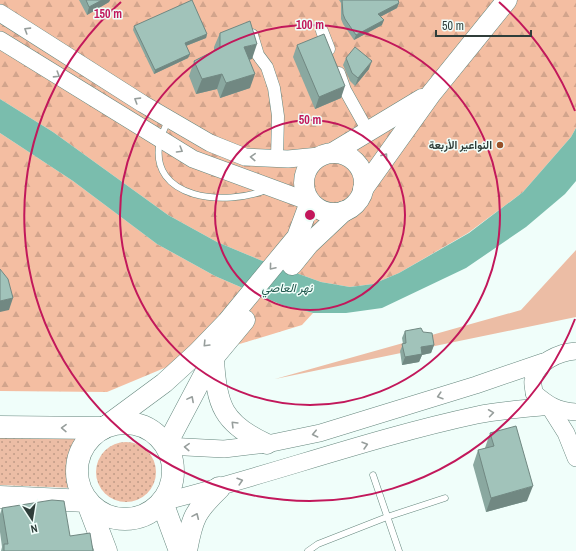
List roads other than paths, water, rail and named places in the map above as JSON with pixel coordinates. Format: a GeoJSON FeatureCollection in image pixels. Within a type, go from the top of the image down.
{"type":"FeatureCollection","features":[{"type":"Feature","properties":{"kind":"highway"},"geometry":{"type":"LineString","coordinates":[[0,497],[87,501],[95,509],[106,516],[118,519],[130,519],[147,513],[162,502],[168,492],[173,475],[171,457],[166,446],[159,436],[149,429],[138,424],[126,423],[114,424],[103,428],[92,435],[84,445],[78,462],[77,480],[87,501],[106,551]]}},
{"type":"Feature","properties":{"kind":"highway"},"geometry":{"type":"LineString","coordinates":[[0,427],[103,428]]}},
{"type":"Feature","properties":{"kind":"highway"},"geometry":{"type":"LineString","coordinates":[[186,551],[190,528],[200,507],[219,488]]}},
{"type":"Feature","properties":{"kind":"highway"},"geometry":{"type":"LineString","coordinates":[[162,502],[180,551]]}},
{"type":"Feature","properties":{"kind":"main road"},"geometry":{"type":"LineString","coordinates":[[507,0],[431,94],[363,189],[357,202],[303,241],[238,318],[214,358],[166,446],[224,449],[267,444],[320,433],[476,385],[543,362],[567,352],[576,351]]}},
{"type":"Feature","properties":{"kind":"main road"},"geometry":{"type":"LineString","coordinates":[[0,13],[210,143],[245,157],[277,158],[327,154],[349,156],[355,161],[363,174],[363,189]]}},
{"type":"Feature","properties":{"kind":"main road"},"geometry":{"type":"LineString","coordinates":[[0,40],[193,159],[310,202],[322,211],[337,213],[344,211]]}},
{"type":"Feature","properties":{"kind":"main road"},"geometry":{"type":"LineString","coordinates":[[303,241],[310,202],[304,188],[305,173],[308,166],[327,154],[369,133],[431,94]]}},
{"type":"Feature","properties":{"kind":"main road"},"geometry":{"type":"LineString","coordinates":[[103,428],[164,383],[238,318]]}},
{"type":"Feature","properties":{"kind":"main road"},"geometry":{"type":"LineString","coordinates":[[214,358],[215,379],[220,401],[230,420],[245,434],[267,444]]}},
{"type":"Feature","properties":{"kind":"main road"},"geometry":{"type":"LineString","coordinates":[[543,362],[533,379],[534,392],[549,406],[566,433],[576,458]]}},
{"type":"Feature","properties":{"kind":"main road"},"geometry":{"type":"LineString","coordinates":[[162,502],[219,488],[306,461],[478,415],[549,406],[562,411],[576,412]]}},
{"type":"Feature","properties":{"kind":"street"},"geometry":{"type":"LineString","coordinates":[[322,31],[346,90],[369,133]]}},
{"type":"Feature","properties":{"kind":"street"},"geometry":{"type":"LineString","coordinates":[[252,35],[258,55],[267,67],[274,88],[278,116],[277,158]]}},
{"type":"Feature","properties":{"kind":"lane"},"geometry":{"type":"LineString","coordinates":[[169,119],[160,138],[161,165],[168,178],[182,190],[207,198],[228,199],[258,194],[271,188]]}},
{"type":"Feature","properties":{"kind":"lane"},"geometry":{"type":"LineString","coordinates":[[373,475],[399,551]]}},
{"type":"Feature","properties":{"kind":"lane"},"geometry":{"type":"LineString","coordinates":[[308,551],[318,544],[387,517],[445,498]]}},
{"type":"Feature","properties":{"kind":"water","name":"نهر العاصي"},"geometry":{"type":"Polygon","coordinates":[[[0,99],[53,132],[168,215],[217,242],[260,260],[321,282],[350,287],[373,284],[399,273],[469,233],[523,192],[571,137],[576,128],[576,181],[565,194],[526,227],[466,268],[382,308],[346,313],[313,313],[282,305],[215,276],[157,244],[73,181],[0,133],[0,99]]]}},
{"type":"Feature","properties":{"kind":"place","name":"النواعير الأربعة"},"geometry":{"type":"Point","coordinates":[500,145]}}]}
